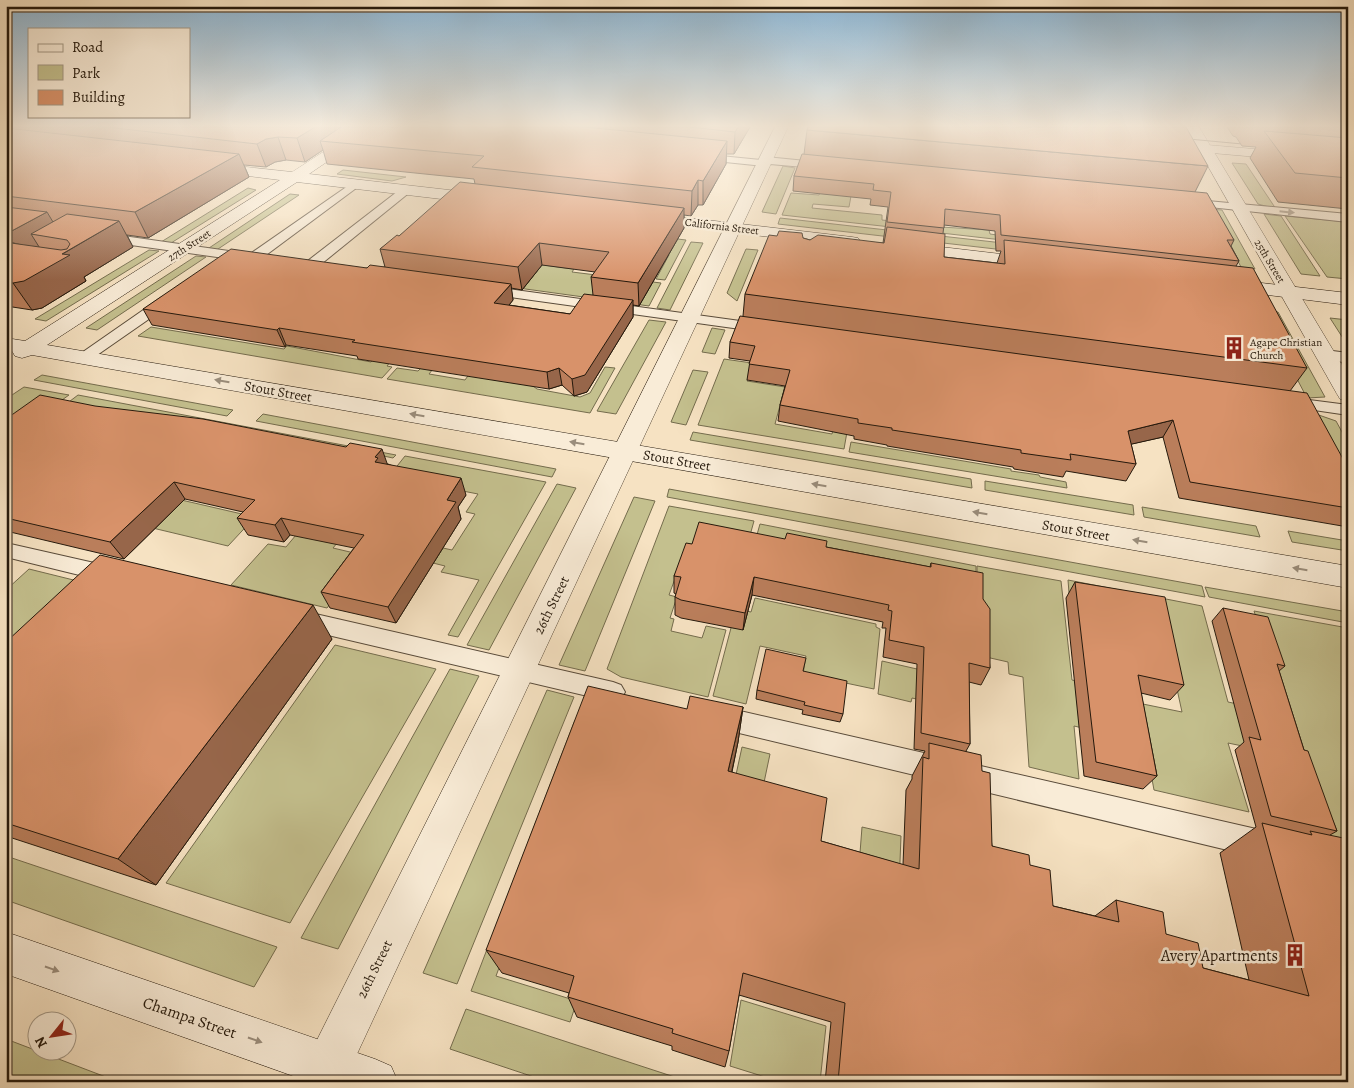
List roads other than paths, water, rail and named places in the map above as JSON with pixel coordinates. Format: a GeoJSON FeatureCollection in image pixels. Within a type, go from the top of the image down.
{"type":"FeatureCollection","features":[{"type":"Feature","properties":{"kind":"street","name":"27th Street"},"geometry":{"type":"LineString","coordinates":[[6,362],[294,178]]}},
{"type":"Feature","properties":{"kind":"street"},"geometry":{"type":"LineString","coordinates":[[302,178],[406,190],[452,200],[495,200]]}},
{"type":"Feature","properties":{"kind":"street","name":"26th Street"},"geometry":{"type":"LineString","coordinates":[[323,1074],[758,178]]}},
{"type":"Feature","properties":{"kind":"street","name":"25th Street"},"geometry":{"type":"LineString","coordinates":[[1221,178],[1348,394]]}},
{"type":"Feature","properties":{"kind":"street","name":"California Street"},"geometry":{"type":"LineString","coordinates":[[630,216],[864,243]]}},
{"type":"Feature","properties":{"kind":"street"},"geometry":{"type":"LineString","coordinates":[[894,247],[1053,265]]}},
{"type":"Feature","properties":{"kind":"street"},"geometry":{"type":"LineString","coordinates":[[1212,284],[1348,299]]}},
{"type":"Feature","properties":{"kind":"street","name":"Stout Street"},"geometry":{"type":"LineString","coordinates":[[6,344],[1348,577]]}},
{"type":"Feature","properties":{"kind":"street","name":"Champa Street"},"geometry":{"type":"LineString","coordinates":[[6,953],[323,1074],[375,1082]]}},
{"type":"Feature","properties":{"kind":"lane"},"geometry":{"type":"LineString","coordinates":[[253,258],[354,184]]}},
{"type":"Feature","properties":{"kind":"lane"},"geometry":{"type":"LineString","coordinates":[[327,268],[305,265],[406,190]]}},
{"type":"Feature","properties":{"kind":"lane"},"geometry":{"type":"LineString","coordinates":[[1176,201],[1348,218]]}},
{"type":"Feature","properties":{"kind":"lane"},"geometry":{"type":"LineString","coordinates":[[90,236],[272,260]]}},
{"type":"Feature","properties":{"kind":"lane"},"geometry":{"type":"LineString","coordinates":[[809,254],[815,237]]}},
{"type":"Feature","properties":{"kind":"lane"},"geometry":{"type":"LineString","coordinates":[[215,266],[231,255]]}},
{"type":"Feature","properties":{"kind":"lane"},"geometry":{"type":"LineString","coordinates":[[476,289],[780,331]]}},
{"type":"Feature","properties":{"kind":"lane"},"geometry":{"type":"LineString","coordinates":[[85,357],[176,293]]}},
{"type":"Feature","properties":{"kind":"lane"},"geometry":{"type":"LineString","coordinates":[[1325,355],[1348,358]]}},
{"type":"Feature","properties":{"kind":"lane"},"geometry":{"type":"LineString","coordinates":[[1267,399],[1348,410]]}},
{"type":"Feature","properties":{"kind":"lane"},"geometry":{"type":"LineString","coordinates":[[6,550],[133,580]]}},
{"type":"Feature","properties":{"kind":"lane"},"geometry":{"type":"LineString","coordinates":[[279,614],[634,697]]}},
{"type":"Feature","properties":{"kind":"lane"},"geometry":{"type":"LineString","coordinates":[[692,710],[1290,850]]}},
{"type":"Feature","properties":{"kind":"place","name":"Agape Christian Church"},"geometry":{"type":"Point","coordinates":[1234,348]}},
{"type":"Feature","properties":{"kind":"place","name":"Avery Apartments"},"geometry":{"type":"Point","coordinates":[1295,955]}}]}
